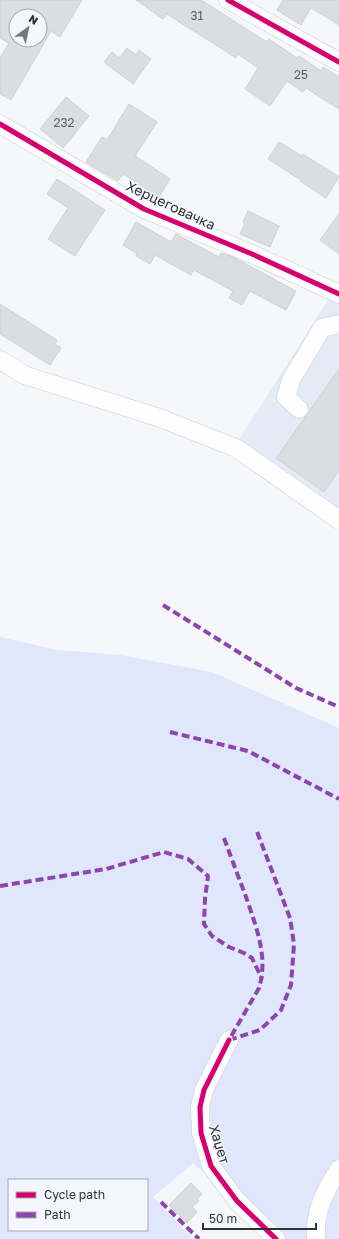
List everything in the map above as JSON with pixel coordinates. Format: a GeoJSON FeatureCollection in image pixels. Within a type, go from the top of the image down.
{"type":"FeatureCollection","features":[{"type":"Feature","properties":{"kind":"street"},"geometry":{"type":"LineString","coordinates":[[240,3],[339,62]]}},
{"type":"Feature","properties":{"kind":"street","name":"Херцеговачка"},"geometry":{"type":"LineString","coordinates":[[0,124],[144,209],[252,254],[339,294]]}},
{"type":"Feature","properties":{"kind":"street"},"geometry":{"type":"LineString","coordinates":[[299,409],[286,397],[291,380],[322,328],[339,324]]}},
{"type":"Feature","properties":{"kind":"street"},"geometry":{"type":"LineString","coordinates":[[0,360],[24,375],[160,418],[236,448],[339,520]]}},
{"type":"Feature","properties":{"kind":"street","name":"Хаџет"},"geometry":{"type":"LineString","coordinates":[[229,1040],[204,1090],[200,1107],[201,1133],[211,1166],[237,1201],[276,1239]]}},
{"type":"Feature","properties":{"kind":"street"},"geometry":{"type":"LineString","coordinates":[[316,1239],[317,1216],[322,1199],[339,1170]]}},
{"type":"Feature","properties":{"kind":"shaded area"},"geometry":{"type":"Polygon","coordinates":[[[333,292],[339,294],[339,513],[238,441],[333,292]]]}},
{"type":"Feature","properties":{"kind":"shaded area"},"geometry":{"type":"Polygon","coordinates":[[[0,637],[57,650],[120,655],[212,672],[339,728],[339,1239],[276,1239],[193,1163],[153,1197],[193,1239],[0,1239],[0,637]]]}},
{"type":"Feature","properties":{"kind":"building"},"geometry":{"type":"Polygon","coordinates":[[[0,0],[82,0],[60,37],[51,31],[48,36],[48,8],[8,8],[8,42],[0,38],[0,0]]]}},
{"type":"Feature","properties":{"kind":"building"},"geometry":{"type":"Polygon","coordinates":[[[136,0],[201,0],[267,42],[269,39],[297,58],[299,56],[321,71],[323,67],[339,77],[339,109],[306,88],[303,92],[287,81],[270,106],[245,89],[258,68],[238,54],[236,58],[167,14],[163,19],[136,0]]]}},
{"type":"Feature","properties":{"kind":"building"},"geometry":{"type":"Polygon","coordinates":[[[283,0],[339,0],[339,25],[311,8],[301,25],[277,10],[283,0]]]}},
{"type":"Feature","properties":{"kind":"building"},"geometry":{"type":"Polygon","coordinates":[[[8,45],[8,48],[41,48],[11,100],[0,94],[0,58],[8,45]]]}},
{"type":"Feature","properties":{"kind":"building"},"geometry":{"type":"Polygon","coordinates":[[[127,48],[136,55],[139,50],[151,59],[133,84],[104,62],[112,52],[119,58],[127,48]]]}},
{"type":"Feature","properties":{"kind":"building"},"geometry":{"type":"Polygon","coordinates":[[[66,97],[89,116],[63,148],[40,129],[66,97]]]}},
{"type":"Feature","properties":{"kind":"building"},"geometry":{"type":"Polygon","coordinates":[[[129,104],[157,122],[135,156],[170,179],[159,197],[123,174],[118,181],[86,162],[102,137],[107,140],[129,104]]]}},
{"type":"Feature","properties":{"kind":"building"},"geometry":{"type":"Polygon","coordinates":[[[279,142],[302,156],[303,154],[339,177],[326,198],[268,159],[279,142]]]}},
{"type":"Feature","properties":{"kind":"building"},"geometry":{"type":"Polygon","coordinates":[[[57,179],[105,210],[75,256],[48,239],[68,208],[47,194],[57,179]]]}},
{"type":"Feature","properties":{"kind":"building"},"geometry":{"type":"Polygon","coordinates":[[[248,211],[279,226],[270,247],[240,234],[245,224],[243,222],[248,211]]]}},
{"type":"Feature","properties":{"kind":"building"},"geometry":{"type":"Polygon","coordinates":[[[339,214],[339,254],[320,240],[339,214]]]}},
{"type":"Feature","properties":{"kind":"building"},"geometry":{"type":"Polygon","coordinates":[[[136,222],[171,242],[176,234],[219,257],[221,253],[233,257],[296,291],[286,310],[250,291],[242,305],[229,298],[233,291],[194,270],[191,275],[155,255],[150,264],[136,256],[137,254],[123,245],[136,222]]]}},
{"type":"Feature","properties":{"kind":"building"},"geometry":{"type":"Polygon","coordinates":[[[0,304],[57,340],[55,344],[61,348],[50,365],[0,334],[0,304]]]}},
{"type":"Feature","properties":{"kind":"building"},"geometry":{"type":"Polygon","coordinates":[[[339,369],[339,470],[324,492],[276,458],[339,369]]]}},
{"type":"Feature","properties":{"kind":"building"},"geometry":{"type":"Polygon","coordinates":[[[191,1183],[202,1194],[197,1199],[199,1201],[192,1207],[197,1212],[187,1223],[169,1205],[191,1183]]]}},
{"type":"Feature","properties":{"kind":"marked path"},"geometry":{"type":"LineString","coordinates":[[163,605],[296,688],[339,707]]}},
{"type":"Feature","properties":{"kind":"marked path"},"geometry":{"type":"LineString","coordinates":[[170,732],[248,751],[339,799]]}},
{"type":"Feature","properties":{"kind":"marked path"},"geometry":{"type":"LineString","coordinates":[[229,1040],[260,1030],[281,1010],[291,985],[294,944],[290,918],[256,829]]}},
{"type":"Feature","properties":{"kind":"marked path"},"geometry":{"type":"LineString","coordinates":[[224,838],[245,894],[260,940],[262,952],[262,976],[259,988],[229,1040]]}},
{"type":"Feature","properties":{"kind":"marked path"},"geometry":{"type":"LineString","coordinates":[[0,886],[106,869],[164,852],[188,859],[208,876],[204,924],[212,936],[229,947],[252,958],[262,979]]}},
{"type":"Feature","properties":{"kind":"marked path"},"geometry":{"type":"LineString","coordinates":[[161,1202],[199,1239]]}},
{"type":"Feature","properties":{"kind":"cycle path"},"geometry":{"type":"LineString","coordinates":[[228,0],[339,62]]}},
{"type":"Feature","properties":{"kind":"cycle path"},"geometry":{"type":"LineString","coordinates":[[0,124],[144,209],[252,254],[339,294]]}},
{"type":"Feature","properties":{"kind":"cycle path"},"geometry":{"type":"LineString","coordinates":[[229,1040],[204,1090],[200,1107],[201,1133],[211,1166],[237,1201],[276,1239]]}}]}
